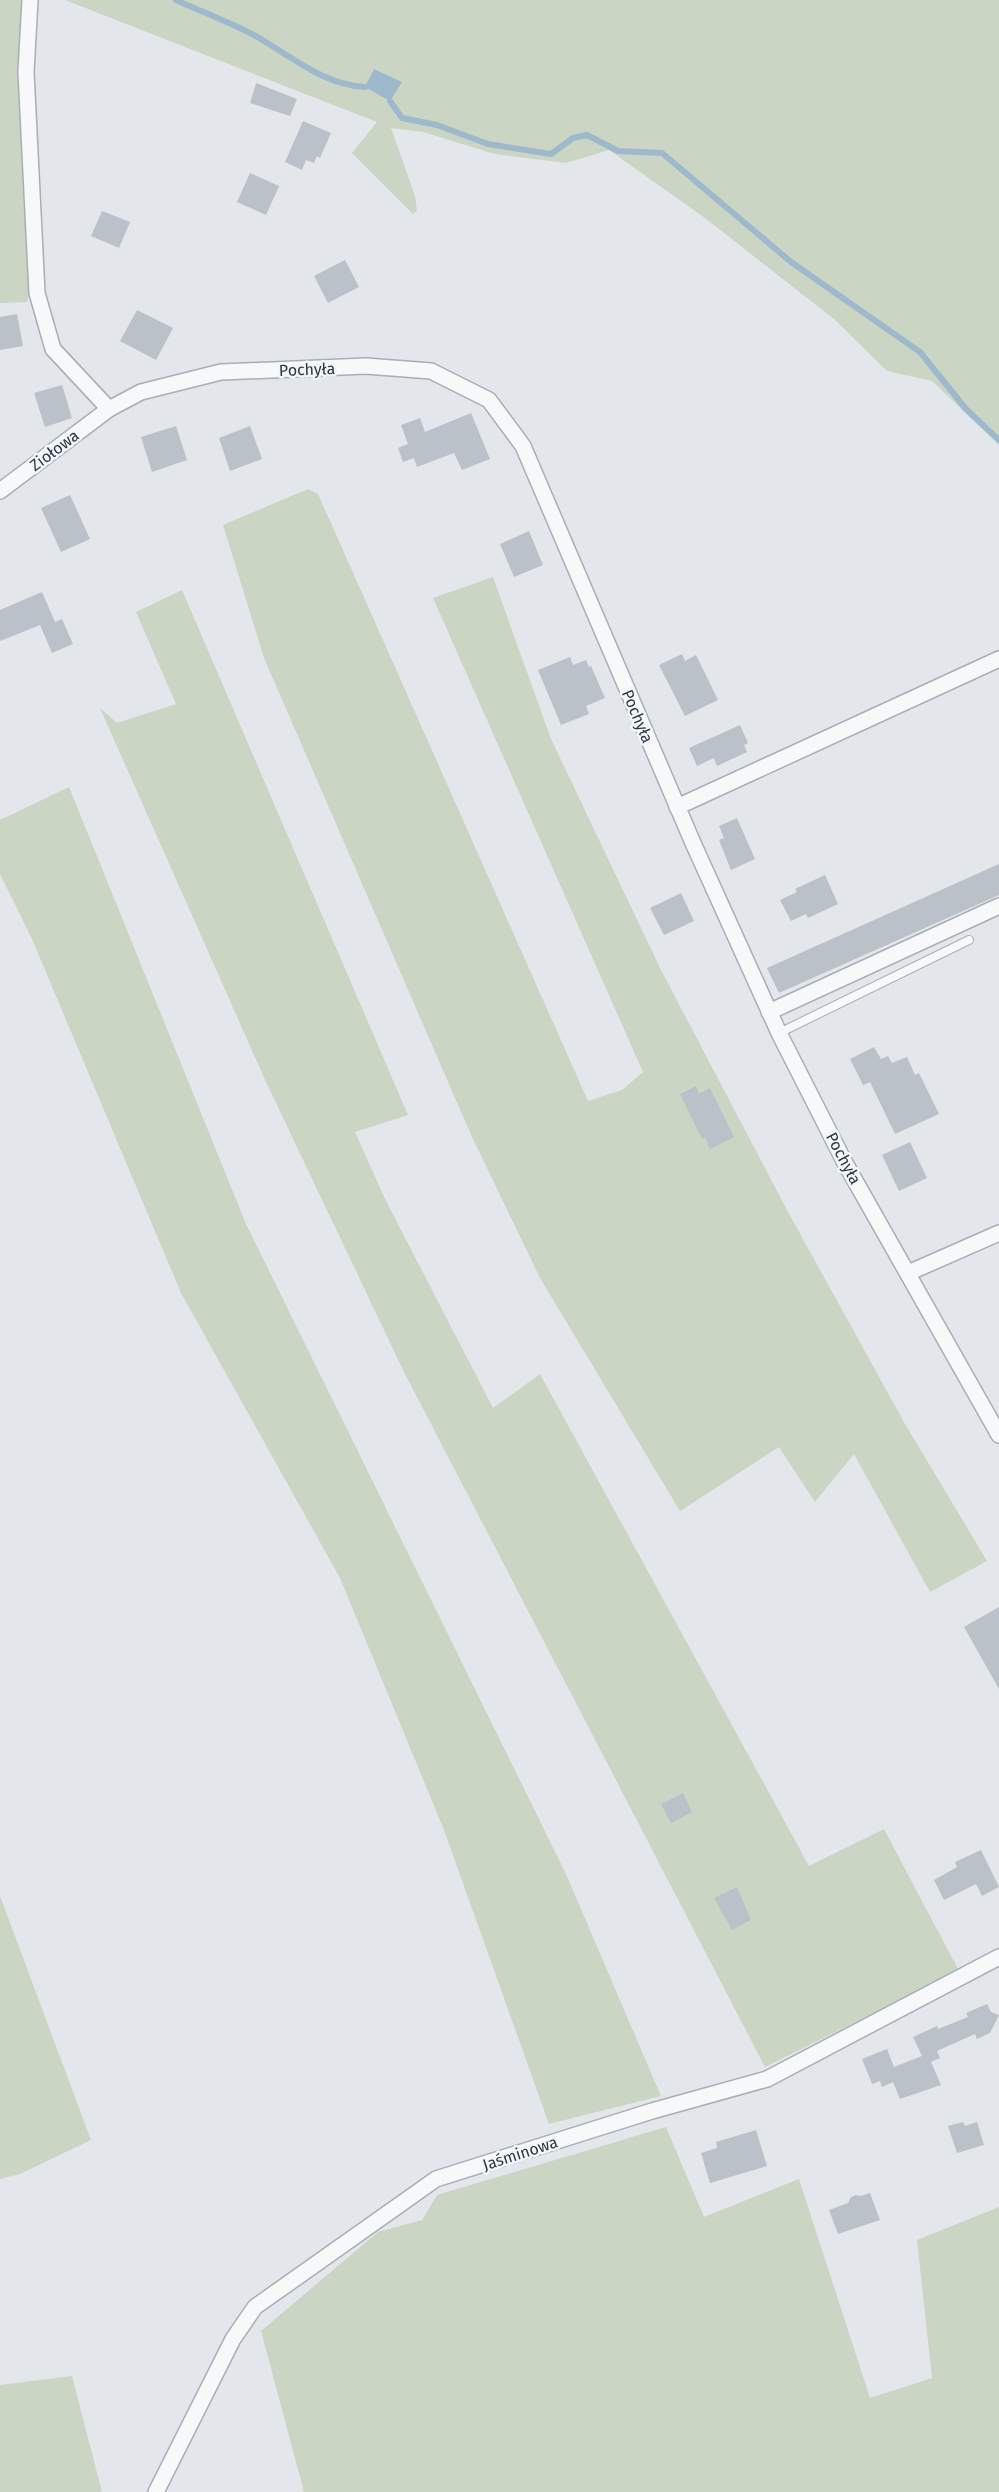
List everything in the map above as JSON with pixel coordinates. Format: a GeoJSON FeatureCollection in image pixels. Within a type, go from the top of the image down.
{"type":"FeatureCollection","features":[{"type":"Feature","properties":{"kind":"street"},"geometry":{"type":"LineString","coordinates":[[30,0],[26,72],[37,293],[53,349],[109,409]]}},
{"type":"Feature","properties":{"kind":"street","name":"Pochyła"},"geometry":{"type":"LineString","coordinates":[[109,409],[141,392],[221,372],[366,366],[431,371],[489,400],[523,446],[677,807],[779,1033],[845,1163],[999,1435]]}},
{"type":"Feature","properties":{"kind":"street","name":"Ziołowa"},"geometry":{"type":"LineString","coordinates":[[0,491],[109,409]]}},
{"type":"Feature","properties":{"kind":"street"},"geometry":{"type":"LineString","coordinates":[[677,807],[999,659]]}},
{"type":"Feature","properties":{"kind":"street"},"geometry":{"type":"LineString","coordinates":[[769,1012],[999,906]]}},
{"type":"Feature","properties":{"kind":"street"},"geometry":{"type":"LineString","coordinates":[[908,1273],[999,1233]]}},
{"type":"Feature","properties":{"kind":"street","name":"Jaśminowa"},"geometry":{"type":"LineString","coordinates":[[156,2492],[233,2339],[255,2307],[436,2179],[652,2111],[767,2079],[999,1957]]}},
{"type":"Feature","properties":{"kind":"lane"},"geometry":{"type":"LineString","coordinates":[[779,1033],[969,940]]}},
{"type":"Feature","properties":{"kind":"green space"},"geometry":{"type":"Polygon","coordinates":[[[0,0],[24,0],[32,283],[27,302],[0,303],[0,0]]]}},
{"type":"Feature","properties":{"kind":"green space"},"geometry":{"type":"Polygon","coordinates":[[[65,0],[999,0],[999,445],[932,381],[887,371],[834,319],[705,218],[609,150],[566,163],[495,154],[423,132],[391,128],[415,196],[417,211],[413,214],[352,153],[377,122],[65,0]]]}},
{"type":"Feature","properties":{"kind":"green space"},"geometry":{"type":"Polygon","coordinates":[[[308,489],[318,494],[588,1101],[622,1090],[643,1072],[433,598],[493,577],[551,739],[661,970],[787,1210],[905,1424],[987,1561],[930,1592],[854,1454],[815,1502],[779,1447],[680,1511],[540,1278],[472,1137],[264,658],[223,525],[308,489]]]}},
{"type":"Feature","properties":{"kind":"green space"},"geometry":{"type":"Polygon","coordinates":[[[182,590],[408,1115],[355,1132],[386,1201],[493,1408],[540,1374],[809,1866],[884,1829],[959,1971],[765,2067],[404,1372],[266,1082],[100,708],[117,723],[176,704],[136,612],[182,590]]]}},
{"type":"Feature","properties":{"kind":"green space"},"geometry":{"type":"Polygon","coordinates":[[[69,787],[246,1224],[566,1874],[661,2096],[549,2124],[444,1830],[340,1578],[181,1293],[32,939],[0,874],[0,820],[69,787]]]}},
{"type":"Feature","properties":{"kind":"green space"},"geometry":{"type":"Polygon","coordinates":[[[0,1896],[91,2140],[20,2174],[0,2179],[0,1896]]]}},
{"type":"Feature","properties":{"kind":"green space"},"geometry":{"type":"Polygon","coordinates":[[[666,2127],[704,2217],[799,2179],[870,2398],[932,2378],[917,2240],[999,2207],[999,2492],[304,2492],[261,2331],[378,2232],[422,2220],[437,2195],[666,2127]]]}},
{"type":"Feature","properties":{"kind":"green space"},"geometry":{"type":"Polygon","coordinates":[[[72,2376],[102,2492],[0,2492],[0,2385],[72,2376]]]}},
{"type":"Feature","properties":{"kind":"water"},"geometry":{"type":"Polygon","coordinates":[[[374,69],[402,82],[390,101],[365,87],[374,69]]]}},
{"type":"Feature","properties":{"kind":"building"},"geometry":{"type":"Polygon","coordinates":[[[256,83],[297,99],[290,116],[250,103],[256,83]]]}},
{"type":"Feature","properties":{"kind":"building"},"geometry":{"type":"Polygon","coordinates":[[[303,121],[331,133],[320,158],[317,156],[314,163],[306,160],[302,170],[285,162],[303,121]]]}},
{"type":"Feature","properties":{"kind":"building"},"geometry":{"type":"Polygon","coordinates":[[[250,173],[279,186],[266,215],[237,202],[250,173]]]}},
{"type":"Feature","properties":{"kind":"building"},"geometry":{"type":"Polygon","coordinates":[[[102,211],[130,222],[119,248],[91,236],[102,211]]]}},
{"type":"Feature","properties":{"kind":"building"},"geometry":{"type":"Polygon","coordinates":[[[345,260],[359,287],[328,303],[314,276],[345,260]]]}},
{"type":"Feature","properties":{"kind":"building"},"geometry":{"type":"Polygon","coordinates":[[[137,310],[173,328],[156,360],[120,341],[137,310]]]}},
{"type":"Feature","properties":{"kind":"building"},"geometry":{"type":"Polygon","coordinates":[[[17,314],[23,346],[0,350],[0,317],[17,314]]]}},
{"type":"Feature","properties":{"kind":"building"},"geometry":{"type":"Polygon","coordinates":[[[62,385],[72,418],[45,427],[34,393],[62,385]]]}},
{"type":"Feature","properties":{"kind":"building"},"geometry":{"type":"Polygon","coordinates":[[[471,413],[490,459],[462,470],[454,453],[417,467],[414,458],[403,462],[398,448],[408,444],[401,425],[420,418],[425,432],[471,413]]]}},
{"type":"Feature","properties":{"kind":"building"},"geometry":{"type":"Polygon","coordinates":[[[176,426],[187,460],[152,472],[141,437],[176,426]]]}},
{"type":"Feature","properties":{"kind":"building"},"geometry":{"type":"Polygon","coordinates":[[[250,426],[262,459],[230,471],[219,438],[250,426]]]}},
{"type":"Feature","properties":{"kind":"building"},"geometry":{"type":"Polygon","coordinates":[[[70,495],[90,539],[61,552],[41,508],[70,495]]]}},
{"type":"Feature","properties":{"kind":"building"},"geometry":{"type":"Polygon","coordinates":[[[529,531],[543,565],[514,577],[500,544],[529,531]]]}},
{"type":"Feature","properties":{"kind":"building"},"geometry":{"type":"Polygon","coordinates":[[[42,592],[55,622],[62,619],[73,644],[52,653],[40,625],[0,641],[0,610],[42,592]]]}},
{"type":"Feature","properties":{"kind":"building"},"geometry":{"type":"Polygon","coordinates":[[[682,654],[685,661],[696,655],[718,700],[685,716],[659,665],[682,654]]]}},
{"type":"Feature","properties":{"kind":"building"},"geometry":{"type":"Polygon","coordinates":[[[570,657],[573,665],[586,660],[605,698],[586,706],[589,714],[561,725],[538,670],[570,657]]]}},
{"type":"Feature","properties":{"kind":"building"},"geometry":{"type":"Polygon","coordinates":[[[740,725],[748,743],[744,745],[747,752],[717,766],[714,758],[697,766],[689,748],[740,725]]]}},
{"type":"Feature","properties":{"kind":"building"},"geometry":{"type":"Polygon","coordinates":[[[737,818],[755,859],[731,870],[719,840],[724,838],[719,826],[737,818]]]}},
{"type":"Feature","properties":{"kind":"building"},"geometry":{"type":"Polygon","coordinates":[[[999,864],[999,895],[779,993],[767,968],[999,864]]]}},
{"type":"Feature","properties":{"kind":"building"},"geometry":{"type":"Polygon","coordinates":[[[825,875],[838,904],[808,918],[806,914],[791,921],[780,900],[797,892],[795,889],[825,875]]]}},
{"type":"Feature","properties":{"kind":"building"},"geometry":{"type":"Polygon","coordinates":[[[681,893],[694,921],[664,935],[650,908],[681,893]]]}},
{"type":"Feature","properties":{"kind":"building"},"geometry":{"type":"Polygon","coordinates":[[[874,1047],[881,1059],[888,1056],[892,1063],[907,1057],[915,1075],[919,1073],[939,1114],[895,1134],[870,1082],[863,1085],[850,1059],[874,1047]]]}},
{"type":"Feature","properties":{"kind":"building"},"geometry":{"type":"Polygon","coordinates":[[[696,1086],[699,1094],[710,1088],[734,1137],[710,1149],[705,1137],[702,1139],[680,1094],[696,1086]]]}},
{"type":"Feature","properties":{"kind":"building"},"geometry":{"type":"Polygon","coordinates":[[[910,1142],[927,1178],[899,1191],[882,1155],[910,1142]]]}},
{"type":"Feature","properties":{"kind":"building"},"geometry":{"type":"Polygon","coordinates":[[[999,1607],[999,1689],[964,1627],[999,1607]]]}},
{"type":"Feature","properties":{"kind":"building"},"geometry":{"type":"Polygon","coordinates":[[[683,1793],[692,1812],[671,1823],[661,1804],[683,1793]]]}},
{"type":"Feature","properties":{"kind":"building"},"geometry":{"type":"Polygon","coordinates":[[[981,1850],[999,1887],[982,1896],[976,1884],[944,1900],[934,1880],[957,1867],[955,1862],[981,1850]]]}},
{"type":"Feature","properties":{"kind":"building"},"geometry":{"type":"Polygon","coordinates":[[[737,1887],[751,1920],[732,1930],[714,1898],[737,1887]]]}},
{"type":"Feature","properties":{"kind":"building"},"geometry":{"type":"Polygon","coordinates":[[[987,2004],[991,2012],[999,2015],[990,2033],[977,2039],[975,2034],[937,2051],[940,2058],[931,2062],[941,2085],[900,2099],[893,2082],[882,2087],[880,2081],[872,2084],[862,2059],[887,2049],[894,2067],[922,2056],[913,2037],[937,2026],[938,2029],[968,2017],[966,2013],[987,2004]]]}},
{"type":"Feature","properties":{"kind":"building"},"geometry":{"type":"Polygon","coordinates":[[[963,2122],[965,2126],[977,2122],[984,2145],[957,2153],[948,2126],[963,2122]]]}},
{"type":"Feature","properties":{"kind":"building"},"geometry":{"type":"Polygon","coordinates":[[[756,2130],[767,2166],[710,2183],[701,2153],[717,2148],[716,2142],[756,2130]]]}},
{"type":"Feature","properties":{"kind":"building"},"geometry":{"type":"Polygon","coordinates":[[[870,2193],[880,2220],[838,2234],[829,2210],[848,2203],[851,2197],[870,2193]]]}},
{"type":"Feature","properties":{"kind":"waterway"},"geometry":{"type":"LineString","coordinates":[[176,0],[252,34],[324,76],[365,87]]}},
{"type":"Feature","properties":{"kind":"waterway"},"geometry":{"type":"LineString","coordinates":[[390,101],[402,118],[437,125],[488,144],[551,154],[573,138],[587,135],[618,151],[662,153],[791,262],[920,352],[966,409],[999,440]]}}]}
